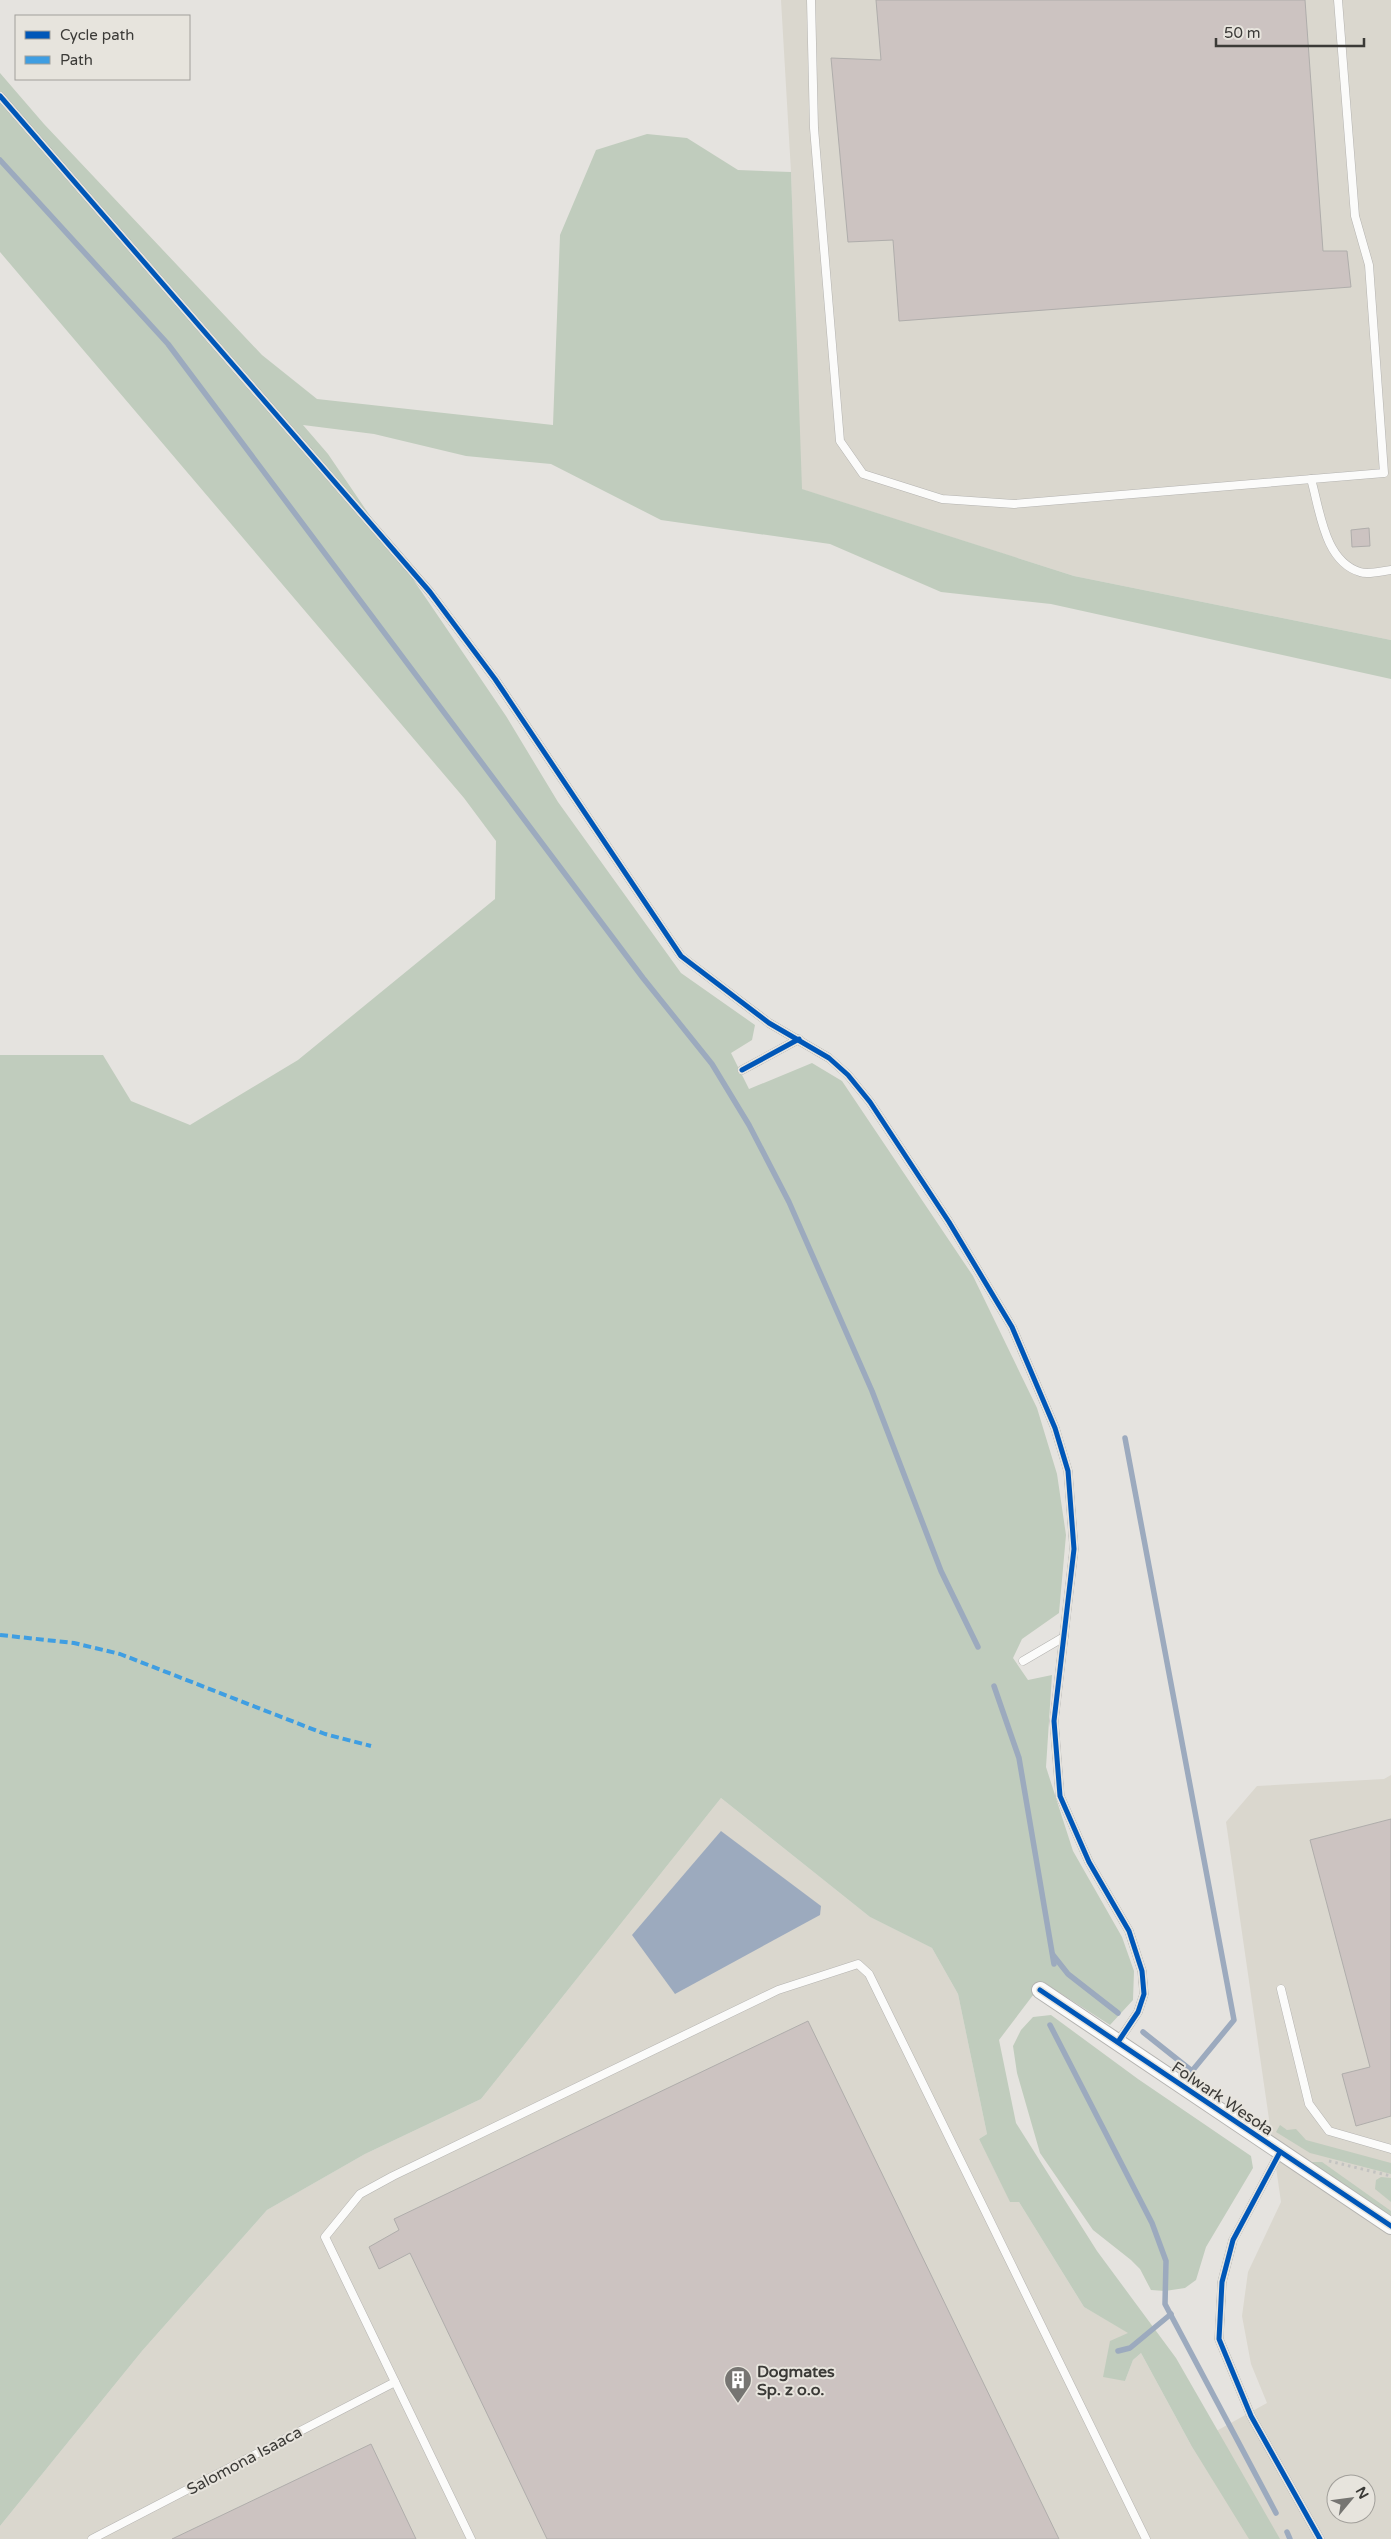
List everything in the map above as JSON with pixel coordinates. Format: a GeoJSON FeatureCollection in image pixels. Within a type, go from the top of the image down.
{"type":"FeatureCollection","features":[{"type":"Feature","properties":{"kind":"street","name":"Folwark Wesoła"},"geometry":{"type":"LineString","coordinates":[[1040,1990],[1391,2226]]}},
{"type":"Feature","properties":{"kind":"lane"},"geometry":{"type":"LineString","coordinates":[[811,0],[814,128],[840,441],[864,474],[942,499],[1014,504],[1384,473],[1369,265],[1355,216],[1338,0]]}},
{"type":"Feature","properties":{"kind":"lane"},"geometry":{"type":"LineString","coordinates":[[0,96],[430,592],[495,680],[681,956],[769,1023],[829,1058],[848,1075],[870,1102],[949,1222],[1012,1326],[1055,1428],[1068,1471],[1074,1549],[1054,1721],[1060,1796],[1088,1862],[1129,1931],[1142,1971],[1144,1994],[1138,2012],[1118,2042]]}},
{"type":"Feature","properties":{"kind":"lane"},"geometry":{"type":"LineString","coordinates":[[1311,479],[1329,541],[1341,560],[1361,572],[1391,570]]}},
{"type":"Feature","properties":{"kind":"lane"},"geometry":{"type":"LineString","coordinates":[[742,1070],[799,1039]]}},
{"type":"Feature","properties":{"kind":"lane"},"geometry":{"type":"LineString","coordinates":[[1023,1660],[1064,1637]]}},
{"type":"Feature","properties":{"kind":"lane"},"geometry":{"type":"LineString","coordinates":[[471,2539],[325,2237],[360,2194],[778,1990],[858,1964],[869,1974],[1146,2539]]}},
{"type":"Feature","properties":{"kind":"lane"},"geometry":{"type":"LineString","coordinates":[[1281,1989],[1309,2104],[1329,2131],[1391,2149]]}},
{"type":"Feature","properties":{"kind":"lane"},"geometry":{"type":"LineString","coordinates":[[1280,2152],[1233,2240],[1222,2282],[1219,2339],[1251,2416],[1320,2539]]}},
{"type":"Feature","properties":{"kind":"lane","name":"Salomona Isaaca"},"geometry":{"type":"LineString","coordinates":[[92,2539],[394,2382]]}},
{"type":"Feature","properties":{"kind":"path"},"geometry":{"type":"LineString","coordinates":[[1326,2160],[1391,2176]]}},
{"type":"Feature","properties":{"kind":"shaded area"},"geometry":{"type":"Polygon","coordinates":[[[781,0],[1391,0],[1391,640],[1074,576],[801,489],[791,172],[781,0]]]}},
{"type":"Feature","properties":{"kind":"shaded area"},"geometry":{"type":"Polygon","coordinates":[[[1391,1775],[1391,2539],[0,2539],[0,2526],[142,2351],[267,2210],[365,2154],[481,2099],[721,1798],[870,1917],[932,1948],[958,1994],[987,2134],[979,2139],[1010,2201],[1019,2202],[1084,2307],[1129,2333],[1125,2381],[1133,2360],[1141,2353],[1191,2445],[1267,2403],[1251,2364],[1242,2316],[1248,2272],[1281,2202],[1226,1822],[1257,1786],[1384,1779],[1391,1775]]]}},
{"type":"Feature","properties":{"kind":"green space"},"geometry":{"type":"Polygon","coordinates":[[[0,73],[44,124],[262,355],[317,399],[553,425],[560,235],[596,150],[647,134],[687,138],[738,170],[791,172],[802,489],[1074,576],[1391,640],[1391,679],[1051,604],[941,592],[830,544],[661,520],[551,464],[466,456],[374,434],[303,425],[328,454],[506,716],[558,802],[681,973],[755,1025],[752,1040],[731,1053],[749,1089],[812,1063],[842,1081],[973,1276],[1037,1408],[1057,1474],[1066,1535],[1059,1613],[1022,1639],[1013,1658],[1028,1680],[1052,1675],[1046,1767],[1073,1851],[1122,1937],[1134,1971],[1133,2000],[1110,2025],[1043,1982],[999,2040],[1016,2123],[1097,2251],[1176,2358],[1280,2539],[1249,2539],[1191,2445],[1141,2353],[1133,2360],[1125,2381],[1103,2377],[1110,2341],[1128,2333],[1084,2307],[1019,2202],[1010,2202],[979,2139],[987,2134],[958,1994],[932,1948],[870,1917],[721,1798],[481,2099],[365,2154],[267,2210],[142,2351],[0,2526],[0,1055],[103,1055],[131,1101],[190,1125],[298,1060],[495,899],[496,841],[464,798],[0,252],[0,73]]]}},
{"type":"Feature","properties":{"kind":"green space"},"geometry":{"type":"Polygon","coordinates":[[[1051,2015],[1138,2079],[1251,2156],[1253,2168],[1206,2247],[1196,2280],[1185,2288],[1165,2291],[1151,2290],[1140,2269],[1093,2230],[1040,2153],[1017,2073],[1013,2046],[1021,2030],[1033,2017],[1051,2015]]]}},
{"type":"Feature","properties":{"kind":"green space"},"geometry":{"type":"Polygon","coordinates":[[[1280,2125],[1287,2130],[1296,2129],[1306,2140],[1391,2163],[1391,2174],[1310,2153],[1276,2132],[1280,2125]]]}},
{"type":"Feature","properties":{"kind":"green space"},"geometry":{"type":"Polygon","coordinates":[[[1310,2162],[1322,2162],[1391,2211],[1391,2217],[1310,2162]]]}},
{"type":"Feature","properties":{"kind":"green space"},"geometry":{"type":"Polygon","coordinates":[[[1381,2177],[1391,2178],[1391,2202],[1375,2189],[1376,2180],[1381,2177]]]}},
{"type":"Feature","properties":{"kind":"water"},"geometry":{"type":"Polygon","coordinates":[[[721,1831],[821,1906],[820,1915],[675,1994],[632,1935],[721,1831]]]}},
{"type":"Feature","properties":{"kind":"building"},"geometry":{"type":"Polygon","coordinates":[[[876,0],[1305,0],[1323,251],[1347,251],[1351,287],[899,321],[893,240],[848,242],[831,58],[881,60],[876,0]]]}},
{"type":"Feature","properties":{"kind":"building"},"geometry":{"type":"Polygon","coordinates":[[[1369,528],[1370,546],[1352,547],[1351,530],[1369,528]]]}},
{"type":"Feature","properties":{"kind":"building"},"geometry":{"type":"Polygon","coordinates":[[[1391,1819],[1391,2116],[1356,2126],[1342,2074],[1370,2067],[1310,1840],[1391,1819]]]}},
{"type":"Feature","properties":{"kind":"building","name":"Dogmates Sp. z o.o."},"geometry":{"type":"Polygon","coordinates":[[[808,2021],[1059,2539],[547,2539],[410,2253],[379,2269],[369,2247],[399,2230],[394,2219],[808,2021]]]}},
{"type":"Feature","properties":{"kind":"building"},"geometry":{"type":"Polygon","coordinates":[[[371,2444],[416,2539],[172,2539],[371,2444]]]}},
{"type":"Feature","properties":{"kind":"waterway"},"geometry":{"type":"LineString","coordinates":[[0,160],[168,344],[643,978],[712,1064],[749,1125],[789,1202],[872,1391],[941,1571],[978,1647]]}},
{"type":"Feature","properties":{"kind":"waterway"},"geometry":{"type":"LineString","coordinates":[[1125,1438],[1234,2020],[1192,2071],[1143,2032]]}},
{"type":"Feature","properties":{"kind":"waterway"},"geometry":{"type":"LineString","coordinates":[[994,1686],[1019,1758],[1054,1964]]}},
{"type":"Feature","properties":{"kind":"waterway"},"geometry":{"type":"LineString","coordinates":[[1053,1955],[1068,1974],[1118,2013]]}},
{"type":"Feature","properties":{"kind":"waterway"},"geometry":{"type":"LineString","coordinates":[[1050,2025],[1152,2223],[1166,2261],[1165,2304],[1276,2513]]}},
{"type":"Feature","properties":{"kind":"waterway"},"geometry":{"type":"LineString","coordinates":[[1118,2351],[1130,2348],[1171,2314]]}},
{"type":"Feature","properties":{"kind":"waterway"},"geometry":{"type":"LineString","coordinates":[[1287,2532],[1290,2539]]}},
{"type":"Feature","properties":{"kind":"marked path"},"geometry":{"type":"LineString","coordinates":[[0,1635],[74,1643],[120,1654],[325,1734],[371,1746]]}},
{"type":"Feature","properties":{"kind":"cycle path"},"geometry":{"type":"LineString","coordinates":[[0,96],[430,592],[495,679],[681,956],[769,1023],[829,1058],[848,1075],[870,1102],[949,1222],[1012,1327],[1055,1428],[1068,1471],[1074,1549],[1054,1721],[1060,1796],[1089,1862],[1129,1931],[1142,1971],[1144,1994],[1138,2012],[1118,2042]]}},
{"type":"Feature","properties":{"kind":"cycle path"},"geometry":{"type":"LineString","coordinates":[[742,1070],[799,1039]]}},
{"type":"Feature","properties":{"kind":"cycle path"},"geometry":{"type":"LineString","coordinates":[[1040,1990],[1391,2226]]}},
{"type":"Feature","properties":{"kind":"cycle path"},"geometry":{"type":"LineString","coordinates":[[1280,2152],[1233,2240],[1222,2282],[1219,2339],[1251,2416],[1320,2539]]}},
{"type":"Feature","properties":{"kind":"place","name":"Dogmates Sp. z o.o."},"geometry":{"type":"Point","coordinates":[738,2404]}}]}
